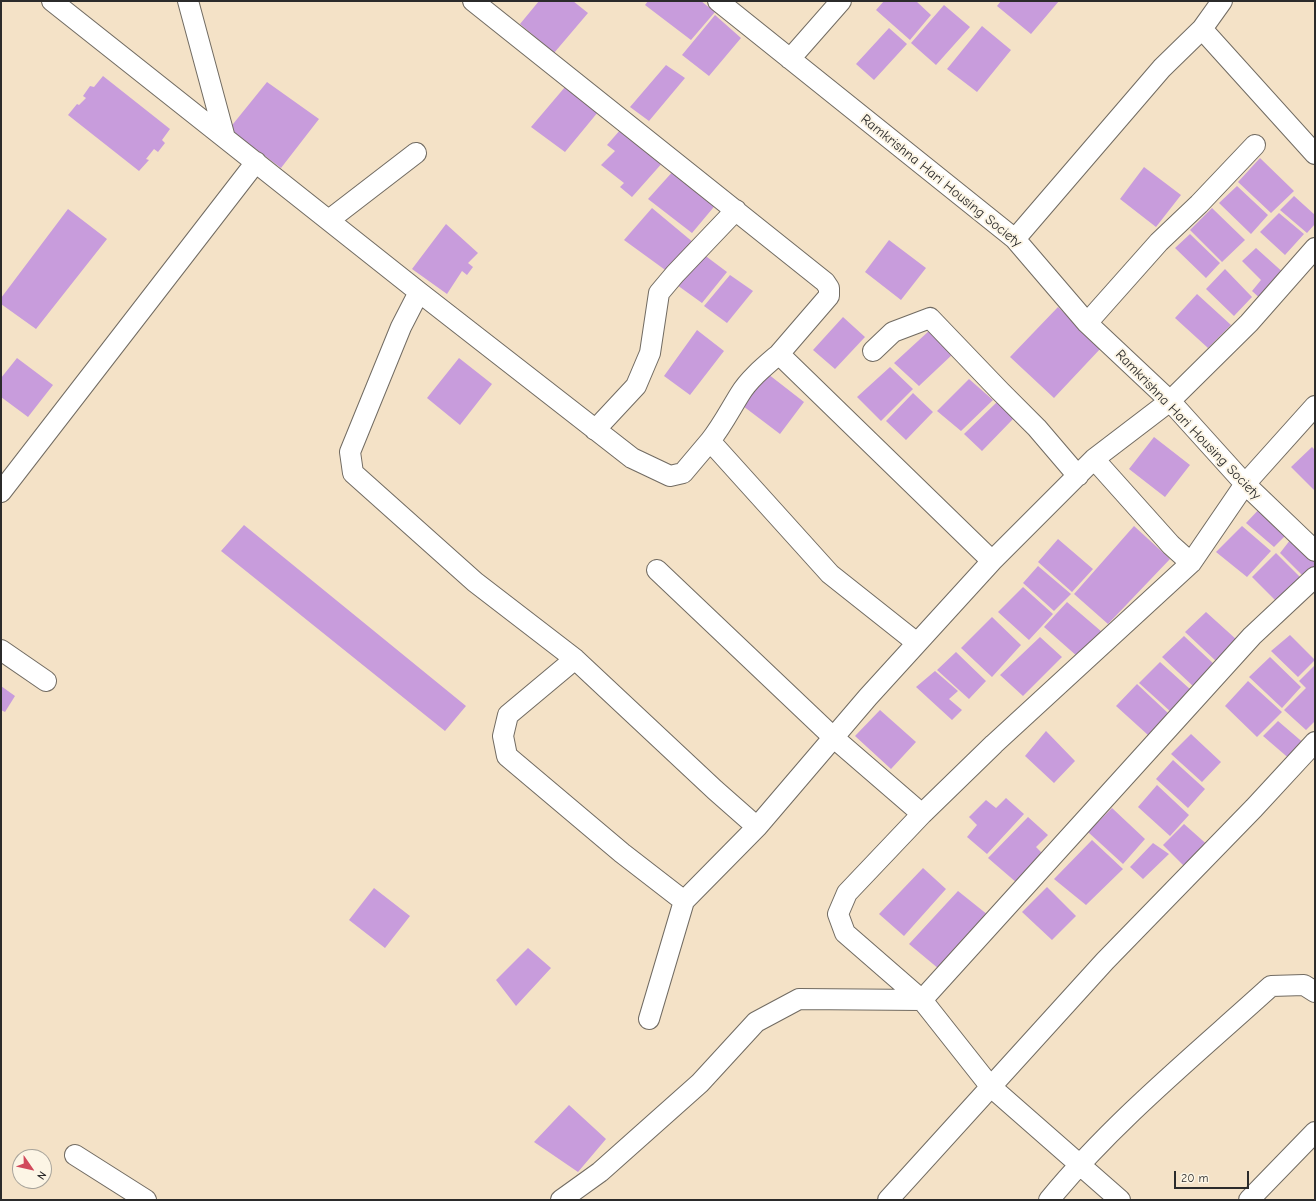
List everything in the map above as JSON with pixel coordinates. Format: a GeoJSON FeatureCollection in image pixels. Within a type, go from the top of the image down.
{"type":"FeatureCollection","features":[{"type":"Feature","properties":{"kind":"street"},"geometry":{"type":"LineString","coordinates":[[52,1],[419,292],[632,458],[670,476],[683,473],[724,423],[740,393],[761,370],[779,354],[829,296],[830,288],[825,282],[736,210],[473,1]]}},
{"type":"Feature","properties":{"kind":"street"},"geometry":{"type":"LineString","coordinates":[[188,1],[225,138]]}},
{"type":"Feature","properties":{"kind":"street","name":"Ramkrishna Hari Housing Society"},"geometry":{"type":"LineString","coordinates":[[718,1],[1015,239],[1087,322],[1170,401],[1245,484],[1315,551]]}},
{"type":"Feature","properties":{"kind":"street"},"geometry":{"type":"LineString","coordinates":[[790,60],[841,1]]}},
{"type":"Feature","properties":{"kind":"street"},"geometry":{"type":"LineString","coordinates":[[1015,239],[1162,68],[1202,29],[1222,1]]}},
{"type":"Feature","properties":{"kind":"street"},"geometry":{"type":"LineString","coordinates":[[1202,29],[1315,154]]}},
{"type":"Feature","properties":{"kind":"street"},"geometry":{"type":"LineString","coordinates":[[1087,322],[1159,242],[1199,204],[1255,145]]}},
{"type":"Feature","properties":{"kind":"street"},"geometry":{"type":"LineString","coordinates":[[329,220],[416,153]]}},
{"type":"Feature","properties":{"kind":"street"},"geometry":{"type":"LineString","coordinates":[[1,492],[256,162]]}},
{"type":"Feature","properties":{"kind":"street"},"geometry":{"type":"LineString","coordinates":[[595,430],[636,386],[650,353],[659,293],[736,210]]}},
{"type":"Feature","properties":{"kind":"street"},"geometry":{"type":"LineString","coordinates":[[649,1019],[684,901],[757,827],[917,643],[992,561],[1094,459],[1170,401],[1250,324],[1315,248]]}},
{"type":"Feature","properties":{"kind":"street"},"geometry":{"type":"LineString","coordinates":[[419,292],[401,327],[350,452],[353,473],[475,582],[575,659],[715,790],[757,827]]}},
{"type":"Feature","properties":{"kind":"street"},"geometry":{"type":"LineString","coordinates":[[873,351],[893,332],[930,318],[1037,428],[1078,476]]}},
{"type":"Feature","properties":{"kind":"street"},"geometry":{"type":"LineString","coordinates":[[779,354],[992,561]]}},
{"type":"Feature","properties":{"kind":"street"},"geometry":{"type":"LineString","coordinates":[[1120,1200],[990,1086],[922,1000],[846,933],[838,914],[847,893],[922,814],[994,744],[1191,563],[1245,484],[1315,406]]}},
{"type":"Feature","properties":{"kind":"street"},"geometry":{"type":"LineString","coordinates":[[710,441],[830,574],[917,643]]}},
{"type":"Feature","properties":{"kind":"street"},"geometry":{"type":"LineString","coordinates":[[1094,459],[1191,563]]}},
{"type":"Feature","properties":{"kind":"street"},"geometry":{"type":"LineString","coordinates":[[657,570],[834,738],[922,814]]}},
{"type":"Feature","properties":{"kind":"street"},"geometry":{"type":"LineString","coordinates":[[560,1200],[600,1172],[700,1083],[756,1022],[799,999],[922,1000],[1252,636],[1315,577]]}},
{"type":"Feature","properties":{"kind":"street"},"geometry":{"type":"LineString","coordinates":[[1,650],[46,682]]}},
{"type":"Feature","properties":{"kind":"street"},"geometry":{"type":"LineString","coordinates":[[575,659],[508,715],[503,736],[507,756],[622,852],[684,901]]}},
{"type":"Feature","properties":{"kind":"street"},"geometry":{"type":"LineString","coordinates":[[888,1200],[1105,961],[1254,808],[1315,742]]}},
{"type":"Feature","properties":{"kind":"street"},"geometry":{"type":"LineString","coordinates":[[1049,1200],[1079,1164],[1118,1125],[1271,986],[1304,985],[1315,992]]}},
{"type":"Feature","properties":{"kind":"street"},"geometry":{"type":"LineString","coordinates":[[1249,1200],[1315,1132]]}},
{"type":"Feature","properties":{"kind":"street"},"geometry":{"type":"LineString","coordinates":[[75,1155],[146,1200]]}},
{"type":"Feature","properties":{"kind":"building"},"geometry":{"type":"Polygon","coordinates":[[[539,1],[573,1],[588,13],[554,53],[520,24],[539,1]]]}},
{"type":"Feature","properties":{"kind":"building"},"geometry":{"type":"Polygon","coordinates":[[[648,1],[701,1],[715,12],[691,40],[645,5],[648,1]]]}},
{"type":"Feature","properties":{"kind":"building"},"geometry":{"type":"Polygon","coordinates":[[[884,1],[916,1],[931,15],[910,40],[876,10],[884,1]]]}},
{"type":"Feature","properties":{"kind":"building"},"geometry":{"type":"Polygon","coordinates":[[[1001,1],[1059,1],[1031,34],[997,6],[1001,1]]]}},
{"type":"Feature","properties":{"kind":"building"},"geometry":{"type":"Polygon","coordinates":[[[944,5],[970,27],[936,65],[911,43],[944,5]]]}},
{"type":"Feature","properties":{"kind":"building"},"geometry":{"type":"Polygon","coordinates":[[[715,15],[741,38],[709,76],[682,55],[715,15]]]}},
{"type":"Feature","properties":{"kind":"building"},"geometry":{"type":"Polygon","coordinates":[[[982,26],[1011,50],[977,92],[947,69],[982,26]]]}},
{"type":"Feature","properties":{"kind":"building"},"geometry":{"type":"Polygon","coordinates":[[[889,28],[907,44],[874,80],[856,64],[889,28]]]}},
{"type":"Feature","properties":{"kind":"building"},"geometry":{"type":"Polygon","coordinates":[[[666,65],[685,78],[649,121],[630,107],[666,65]]]}},
{"type":"Feature","properties":{"kind":"building"},"geometry":{"type":"Polygon","coordinates":[[[103,76],[170,129],[162,140],[165,143],[158,152],[154,149],[146,159],[149,160],[139,171],[68,115],[77,104],[79,105],[86,98],[83,96],[90,86],[94,87],[103,76]]]}},
{"type":"Feature","properties":{"kind":"building"},"geometry":{"type":"Polygon","coordinates":[[[267,82],[319,119],[281,168],[229,129],[267,82]]]}},
{"type":"Feature","properties":{"kind":"building"},"geometry":{"type":"Polygon","coordinates":[[[565,87],[598,112],[565,152],[531,127],[565,87]]]}},
{"type":"Feature","properties":{"kind":"building"},"geometry":{"type":"Polygon","coordinates":[[[621,129],[664,161],[632,197],[620,187],[624,183],[601,165],[615,151],[607,145],[621,129]]]}},
{"type":"Feature","properties":{"kind":"building"},"geometry":{"type":"Polygon","coordinates":[[[1260,158],[1294,191],[1271,213],[1238,182],[1260,158]]]}},
{"type":"Feature","properties":{"kind":"building"},"geometry":{"type":"Polygon","coordinates":[[[1144,167],[1181,195],[1156,227],[1120,199],[1144,167]]]}},
{"type":"Feature","properties":{"kind":"building"},"geometry":{"type":"Polygon","coordinates":[[[675,169],[718,202],[692,233],[648,199],[675,169]]]}},
{"type":"Feature","properties":{"kind":"building"},"geometry":{"type":"Polygon","coordinates":[[[1237,186],[1268,215],[1251,234],[1219,203],[1237,186]]]}},
{"type":"Feature","properties":{"kind":"building"},"geometry":{"type":"Polygon","coordinates":[[[1294,196],[1315,215],[1315,224],[1307,233],[1280,210],[1294,196]]]}},
{"type":"Feature","properties":{"kind":"building"},"geometry":{"type":"Polygon","coordinates":[[[652,208],[694,243],[668,272],[624,240],[652,208]]]}},
{"type":"Feature","properties":{"kind":"building"},"geometry":{"type":"Polygon","coordinates":[[[1212,208],[1245,240],[1222,262],[1190,230],[1212,208]]]}},
{"type":"Feature","properties":{"kind":"building"},"geometry":{"type":"Polygon","coordinates":[[[68,209],[107,239],[36,329],[1,304],[1,298],[68,209]]]}},
{"type":"Feature","properties":{"kind":"building"},"geometry":{"type":"Polygon","coordinates":[[[1279,213],[1304,234],[1285,255],[1260,232],[1279,213]]]}},
{"type":"Feature","properties":{"kind":"building"},"geometry":{"type":"Polygon","coordinates":[[[446,224],[478,253],[468,263],[473,267],[467,275],[462,271],[447,294],[412,269],[446,224]]]}},
{"type":"Feature","properties":{"kind":"building"},"geometry":{"type":"Polygon","coordinates":[[[1190,234],[1220,263],[1206,278],[1175,248],[1190,234]]]}},
{"type":"Feature","properties":{"kind":"building"},"geometry":{"type":"Polygon","coordinates":[[[889,240],[926,268],[901,300],[865,272],[889,240]]]}},
{"type":"Feature","properties":{"kind":"building"},"geometry":{"type":"Polygon","coordinates":[[[1256,248],[1286,275],[1263,301],[1252,291],[1261,280],[1242,261],[1256,248]]]}},
{"type":"Feature","properties":{"kind":"building"},"geometry":{"type":"Polygon","coordinates":[[[703,254],[727,272],[702,303],[677,285],[703,254]]]}},
{"type":"Feature","properties":{"kind":"building"},"geometry":{"type":"Polygon","coordinates":[[[1225,269],[1252,297],[1234,316],[1206,289],[1225,269]]]}},
{"type":"Feature","properties":{"kind":"building"},"geometry":{"type":"Polygon","coordinates":[[[730,275],[753,291],[727,323],[704,306],[730,275]]]}},
{"type":"Feature","properties":{"kind":"building"},"geometry":{"type":"Polygon","coordinates":[[[1197,294],[1231,325],[1208,348],[1175,318],[1197,294]]]}},
{"type":"Feature","properties":{"kind":"building"},"geometry":{"type":"Polygon","coordinates":[[[1058,307],[1101,348],[1054,398],[1010,357],[1058,307]]]}},
{"type":"Feature","properties":{"kind":"building"},"geometry":{"type":"Polygon","coordinates":[[[843,317],[865,337],[835,369],[813,350],[843,317]]]}},
{"type":"Feature","properties":{"kind":"building"},"geometry":{"type":"Polygon","coordinates":[[[697,330],[724,351],[690,395],[664,376],[697,330]]]}},
{"type":"Feature","properties":{"kind":"building"},"geometry":{"type":"Polygon","coordinates":[[[930,330],[954,353],[919,386],[894,363],[930,330]]]}},
{"type":"Feature","properties":{"kind":"building"},"geometry":{"type":"Polygon","coordinates":[[[17,358],[53,385],[28,417],[1,397],[1,378],[17,358]]]}},
{"type":"Feature","properties":{"kind":"building"},"geometry":{"type":"Polygon","coordinates":[[[459,358],[492,384],[460,425],[427,398],[459,358]]]}},
{"type":"Feature","properties":{"kind":"building"},"geometry":{"type":"Polygon","coordinates":[[[890,367],[913,389],[881,421],[857,397],[890,367]]]}},
{"type":"Feature","properties":{"kind":"building"},"geometry":{"type":"Polygon","coordinates":[[[768,374],[804,402],[780,434],[743,406],[768,374]]]}},
{"type":"Feature","properties":{"kind":"building"},"geometry":{"type":"Polygon","coordinates":[[[969,379],[993,400],[961,431],[937,411],[969,379]]]}},
{"type":"Feature","properties":{"kind":"building"},"geometry":{"type":"Polygon","coordinates":[[[913,393],[933,412],[906,440],[886,421],[913,393]]]}},
{"type":"Feature","properties":{"kind":"building"},"geometry":{"type":"Polygon","coordinates":[[[997,402],[1014,418],[982,451],[964,434],[997,402]]]}},
{"type":"Feature","properties":{"kind":"building"},"geometry":{"type":"Polygon","coordinates":[[[1154,437],[1190,465],[1165,497],[1129,469],[1154,437]]]}},
{"type":"Feature","properties":{"kind":"building"},"geometry":{"type":"Polygon","coordinates":[[[1312,447],[1315,450],[1315,491],[1291,467],[1312,447]]]}},
{"type":"Feature","properties":{"kind":"building"},"geometry":{"type":"Polygon","coordinates":[[[1263,505],[1290,531],[1274,547],[1246,523],[1263,505]]]}},
{"type":"Feature","properties":{"kind":"building"},"geometry":{"type":"Polygon","coordinates":[[[244,525],[466,706],[445,731],[221,551],[244,525]]]}},
{"type":"Feature","properties":{"kind":"building"},"geometry":{"type":"Polygon","coordinates":[[[1134,526],[1170,559],[1108,624],[1074,594],[1134,526]]]}},
{"type":"Feature","properties":{"kind":"building"},"geometry":{"type":"Polygon","coordinates":[[[1242,526],[1271,551],[1247,577],[1216,552],[1242,526]]]}},
{"type":"Feature","properties":{"kind":"building"},"geometry":{"type":"Polygon","coordinates":[[[1294,535],[1315,555],[1315,566],[1305,578],[1280,553],[1294,535]]]}},
{"type":"Feature","properties":{"kind":"building"},"geometry":{"type":"Polygon","coordinates":[[[1058,539],[1093,569],[1072,592],[1038,562],[1058,539]]]}},
{"type":"Feature","properties":{"kind":"building"},"geometry":{"type":"Polygon","coordinates":[[[1276,553],[1304,581],[1279,604],[1252,577],[1276,553]]]}},
{"type":"Feature","properties":{"kind":"building"},"geometry":{"type":"Polygon","coordinates":[[[1038,566],[1071,594],[1054,611],[1023,583],[1038,566]]]}},
{"type":"Feature","properties":{"kind":"building"},"geometry":{"type":"Polygon","coordinates":[[[1023,587],[1053,614],[1029,640],[998,612],[1023,587]]]}},
{"type":"Feature","properties":{"kind":"building"},"geometry":{"type":"Polygon","coordinates":[[[1067,602],[1102,632],[1078,657],[1044,627],[1067,602]]]}},
{"type":"Feature","properties":{"kind":"building"},"geometry":{"type":"Polygon","coordinates":[[[1206,612],[1237,640],[1217,662],[1185,632],[1206,612]]]}},
{"type":"Feature","properties":{"kind":"building"},"geometry":{"type":"Polygon","coordinates":[[[992,617],[1021,645],[992,677],[961,648],[992,617]]]}},
{"type":"Feature","properties":{"kind":"building"},"geometry":{"type":"Polygon","coordinates":[[[1290,635],[1315,660],[1298,677],[1271,651],[1290,635]]]}},
{"type":"Feature","properties":{"kind":"building"},"geometry":{"type":"Polygon","coordinates":[[[1184,636],[1216,666],[1194,687],[1162,657],[1184,636]]]}},
{"type":"Feature","properties":{"kind":"building"},"geometry":{"type":"Polygon","coordinates":[[[1040,637],[1062,657],[1023,696],[1000,675],[1040,637]]]}},
{"type":"Feature","properties":{"kind":"building"},"geometry":{"type":"Polygon","coordinates":[[[956,652],[986,681],[969,699],[937,670],[956,652]]]}},
{"type":"Feature","properties":{"kind":"building"},"geometry":{"type":"Polygon","coordinates":[[[1270,657],[1301,687],[1282,708],[1249,677],[1270,657]]]}},
{"type":"Feature","properties":{"kind":"building"},"geometry":{"type":"Polygon","coordinates":[[[1160,662],[1191,690],[1171,712],[1139,683],[1160,662]]]}},
{"type":"Feature","properties":{"kind":"building"},"geometry":{"type":"Polygon","coordinates":[[[1315,665],[1315,721],[1306,730],[1284,710],[1306,688],[1299,681],[1315,665]]]}},
{"type":"Feature","properties":{"kind":"building"},"geometry":{"type":"Polygon","coordinates":[[[935,671],[958,691],[949,699],[962,710],[952,720],[916,687],[935,671]]]}},
{"type":"Feature","properties":{"kind":"building"},"geometry":{"type":"Polygon","coordinates":[[[1248,681],[1282,712],[1257,737],[1225,706],[1248,681]]]}},
{"type":"Feature","properties":{"kind":"building"},"geometry":{"type":"Polygon","coordinates":[[[1137,684],[1169,714],[1148,735],[1116,706],[1137,684]]]}},
{"type":"Feature","properties":{"kind":"building"},"geometry":{"type":"Polygon","coordinates":[[[1,686],[15,696],[5,712],[1,710],[1,686]]]}},
{"type":"Feature","properties":{"kind":"building"},"geometry":{"type":"Polygon","coordinates":[[[880,710],[916,742],[891,769],[855,736],[880,710]]]}},
{"type":"Feature","properties":{"kind":"building"},"geometry":{"type":"Polygon","coordinates":[[[1278,721],[1306,745],[1292,761],[1263,736],[1278,721]]]}},
{"type":"Feature","properties":{"kind":"building"},"geometry":{"type":"Polygon","coordinates":[[[1046,731],[1075,761],[1054,783],[1025,756],[1046,731]]]}},
{"type":"Feature","properties":{"kind":"building"},"geometry":{"type":"Polygon","coordinates":[[[1191,734],[1221,762],[1202,782],[1171,754],[1191,734]]]}},
{"type":"Feature","properties":{"kind":"building"},"geometry":{"type":"Polygon","coordinates":[[[1173,760],[1205,789],[1188,808],[1156,779],[1173,760]]]}},
{"type":"Feature","properties":{"kind":"building"},"geometry":{"type":"Polygon","coordinates":[[[1157,785],[1189,815],[1170,836],[1138,807],[1157,785]]]}},
{"type":"Feature","properties":{"kind":"building"},"geometry":{"type":"Polygon","coordinates":[[[1006,798],[1024,814],[987,854],[967,837],[977,825],[969,817],[986,800],[996,808],[1006,798]]]}},
{"type":"Feature","properties":{"kind":"building"},"geometry":{"type":"Polygon","coordinates":[[[1112,808],[1145,839],[1123,864],[1088,832],[1112,808]]]}},
{"type":"Feature","properties":{"kind":"building"},"geometry":{"type":"Polygon","coordinates":[[[1028,817],[1048,835],[1036,847],[1045,856],[1017,883],[988,858],[1028,817]]]}},
{"type":"Feature","properties":{"kind":"building"},"geometry":{"type":"Polygon","coordinates":[[[1184,824],[1211,848],[1189,871],[1163,845],[1184,824]]]}},
{"type":"Feature","properties":{"kind":"building"},"geometry":{"type":"Polygon","coordinates":[[[1092,840],[1123,869],[1086,905],[1054,879],[1092,840]]]}},
{"type":"Feature","properties":{"kind":"building"},"geometry":{"type":"Polygon","coordinates":[[[1153,843],[1169,854],[1143,879],[1130,867],[1153,843]]]}},
{"type":"Feature","properties":{"kind":"building"},"geometry":{"type":"Polygon","coordinates":[[[923,868],[946,889],[904,936],[879,914],[923,868]]]}},
{"type":"Feature","properties":{"kind":"building"},"geometry":{"type":"Polygon","coordinates":[[[1047,887],[1076,916],[1052,940],[1022,912],[1047,887]]]}},
{"type":"Feature","properties":{"kind":"building"},"geometry":{"type":"Polygon","coordinates":[[[374,888],[410,916],[385,948],[349,920],[374,888]]]}},
{"type":"Feature","properties":{"kind":"building"},"geometry":{"type":"Polygon","coordinates":[[[958,891],[988,915],[939,969],[909,944],[958,891]]]}},
{"type":"Feature","properties":{"kind":"building"},"geometry":{"type":"Polygon","coordinates":[[[528,948],[551,968],[516,1006],[496,980],[528,948]]]}},
{"type":"Feature","properties":{"kind":"building"},"geometry":{"type":"Polygon","coordinates":[[[569,1105],[606,1139],[578,1172],[534,1142],[569,1105]]]}}]}
